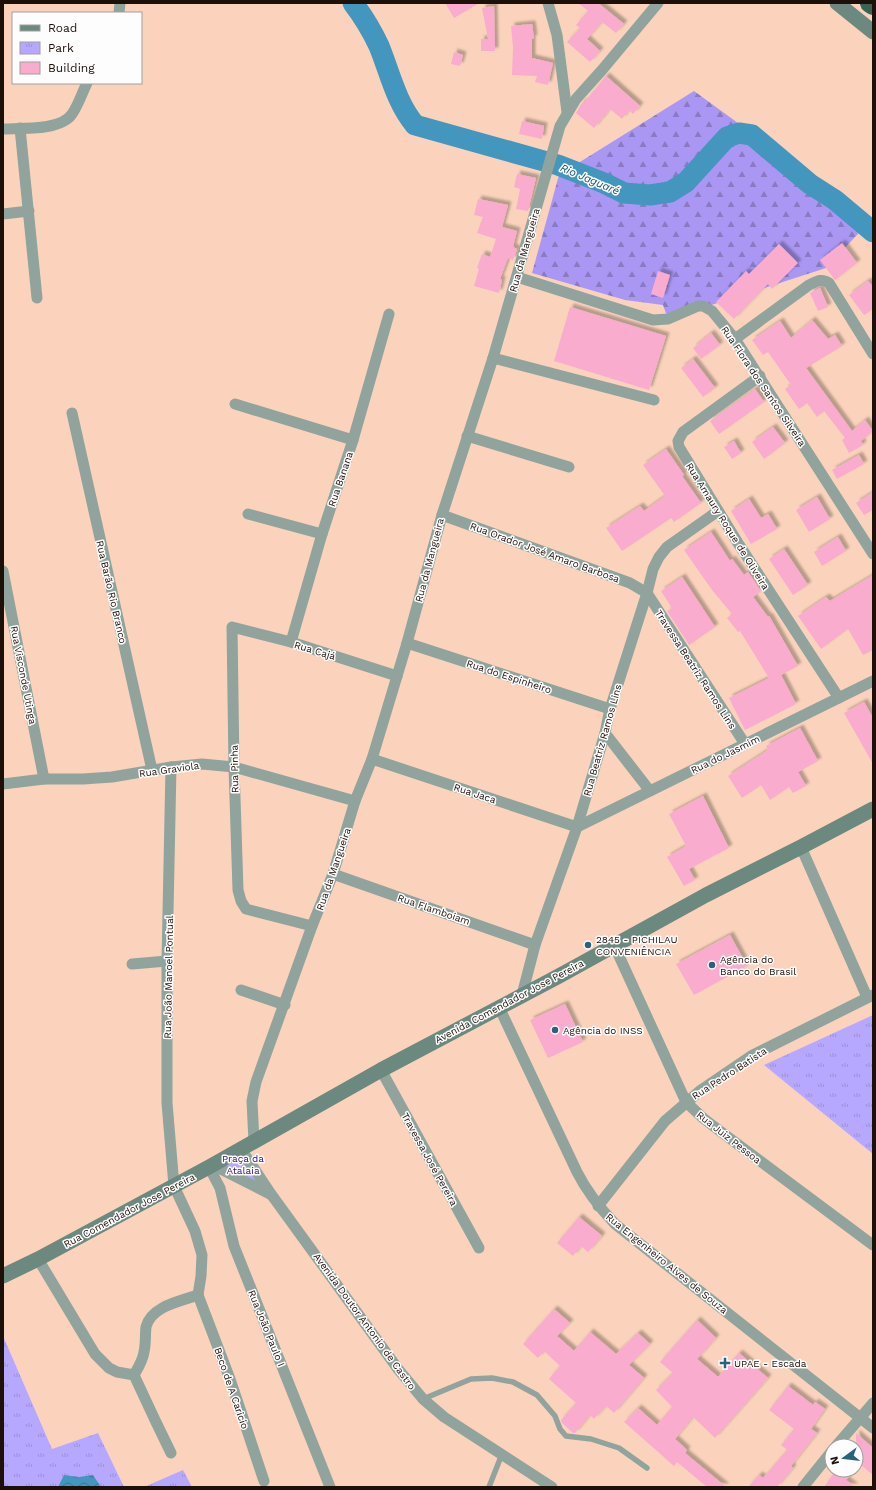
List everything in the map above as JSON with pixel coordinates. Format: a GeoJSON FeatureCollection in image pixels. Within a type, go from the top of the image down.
{"type":"FeatureCollection","features":[{"type":"Feature","properties":{"kind":"street"},"geometry":{"type":"LineString","coordinates":[[548,3],[558,35],[567,112]]}},
{"type":"Feature","properties":{"kind":"street","name":"Rua da Mangueira"},"geometry":{"type":"LineString","coordinates":[[254,1142],[252,1101],[256,1082],[312,926],[333,874],[355,801],[372,759],[407,643],[442,515],[493,358],[504,315],[517,277],[560,126],[576,99],[658,3]]}},
{"type":"Feature","properties":{"kind":"street"},"geometry":{"type":"LineString","coordinates":[[837,3],[873,32]]}},
{"type":"Feature","properties":{"kind":"street"},"geometry":{"type":"LineString","coordinates":[[3,129],[50,126],[64,122],[73,114],[87,84]]}},
{"type":"Feature","properties":{"kind":"street"},"geometry":{"type":"LineString","coordinates":[[20,128],[37,298]]}},
{"type":"Feature","properties":{"kind":"street"},"geometry":{"type":"LineString","coordinates":[[3,214],[29,211]]}},
{"type":"Feature","properties":{"kind":"street","name":"Rua Flora dos Santos Silveira"},"geometry":{"type":"LineString","coordinates":[[517,277],[653,320],[668,319],[692,308],[703,306],[712,311],[735,339],[760,376],[873,554]]}},
{"type":"Feature","properties":{"kind":"street"},"geometry":{"type":"LineString","coordinates":[[735,339],[809,285],[820,280],[824,280],[829,283],[873,354]]}},
{"type":"Feature","properties":{"kind":"street","name":"Rua Banana"},"geometry":{"type":"LineString","coordinates":[[291,642],[322,534],[353,440],[389,314]]}},
{"type":"Feature","properties":{"kind":"street"},"geometry":{"type":"LineString","coordinates":[[493,358],[654,400]]}},
{"type":"Feature","properties":{"kind":"street","name":"Rua Amaury Roque de Oliveira"},"geometry":{"type":"LineString","coordinates":[[760,376],[683,432],[678,441],[679,446],[718,511],[839,698]]}},
{"type":"Feature","properties":{"kind":"street"},"geometry":{"type":"LineString","coordinates":[[235,404],[353,440]]}},
{"type":"Feature","properties":{"kind":"street","name":"Rua Barão Rio Branco"},"geometry":{"type":"LineString","coordinates":[[72,413],[152,770]]}},
{"type":"Feature","properties":{"kind":"street"},"geometry":{"type":"LineString","coordinates":[[467,436],[569,467]]}},
{"type":"Feature","properties":{"kind":"street","name":"Rua Beatriz Ramos Lins"},"geometry":{"type":"LineString","coordinates":[[522,995],[535,945],[577,827],[605,733],[610,709],[647,593],[653,569],[659,557],[667,547],[718,511]]}},
{"type":"Feature","properties":{"kind":"street"},"geometry":{"type":"LineString","coordinates":[[248,514],[322,534]]}},
{"type":"Feature","properties":{"kind":"street","name":"Rua Orador José Amaro Barbosa"},"geometry":{"type":"LineString","coordinates":[[442,515],[630,583],[647,593]]}},
{"type":"Feature","properties":{"kind":"street","name":"Rua Visconde Utinga"},"geometry":{"type":"LineString","coordinates":[[3,571],[44,779]]}},
{"type":"Feature","properties":{"kind":"street","name":"Travessa Beatriz Ramos Lins"},"geometry":{"type":"LineString","coordinates":[[647,593],[745,744]]}},
{"type":"Feature","properties":{"kind":"street","name":"Rua Cajá"},"geometry":{"type":"LineString","coordinates":[[232,627],[291,642],[397,676]]}},
{"type":"Feature","properties":{"kind":"street","name":"Rua Pinha"},"geometry":{"type":"LineString","coordinates":[[232,627],[238,890],[241,901],[246,909],[312,926]]}},
{"type":"Feature","properties":{"kind":"street","name":"Rua do Espinheiro"},"geometry":{"type":"LineString","coordinates":[[407,643],[610,709]]}},
{"type":"Feature","properties":{"kind":"street","name":"Rua do Jasmim"},"geometry":{"type":"LineString","coordinates":[[577,827],[873,681]]}},
{"type":"Feature","properties":{"kind":"street"},"geometry":{"type":"LineString","coordinates":[[605,733],[650,791]]}},
{"type":"Feature","properties":{"kind":"street","name":"Rua Jaca"},"geometry":{"type":"LineString","coordinates":[[372,759],[577,827]]}},
{"type":"Feature","properties":{"kind":"street","name":"Rua Graviola"},"geometry":{"type":"LineString","coordinates":[[3,784],[44,779],[83,780],[202,764],[234,767],[355,801]]}},
{"type":"Feature","properties":{"kind":"street","name":"Rua João Manoel Pontual"},"geometry":{"type":"LineString","coordinates":[[171,767],[167,961],[167,1103],[174,1186]]}},
{"type":"Feature","properties":{"kind":"street","name":"Avenida Comendador Jose Pereira"},"geometry":{"type":"LineString","coordinates":[[254,1142],[381,1070],[706,895],[801,848],[873,809]]}},
{"type":"Feature","properties":{"kind":"street"},"geometry":{"type":"LineString","coordinates":[[801,848],[870,996]]}},
{"type":"Feature","properties":{"kind":"street","name":"Rua Flamboiam"},"geometry":{"type":"LineString","coordinates":[[333,874],[535,945]]}},
{"type":"Feature","properties":{"kind":"street","name":"Rua Juiz Pessoa"},"geometry":{"type":"LineString","coordinates":[[614,945],[686,1102],[703,1118],[873,1245]]}},
{"type":"Feature","properties":{"kind":"street"},"geometry":{"type":"LineString","coordinates":[[132,964],[167,961]]}},
{"type":"Feature","properties":{"kind":"street"},"geometry":{"type":"LineString","coordinates":[[240,990],[284,1005]]}},
{"type":"Feature","properties":{"kind":"street","name":"Rua Pedro Batista"},"geometry":{"type":"LineString","coordinates":[[598,1206],[665,1121],[700,1090],[751,1056],[870,996]]}},
{"type":"Feature","properties":{"kind":"street","name":"Rua Engenheiro Alves de Souza"},"geometry":{"type":"LineString","coordinates":[[499,1007],[577,1172],[586,1190],[598,1206],[615,1224],[873,1428]]}},
{"type":"Feature","properties":{"kind":"street","name":"Travessa José Pereira"},"geometry":{"type":"LineString","coordinates":[[381,1070],[479,1248]]}},
{"type":"Feature","properties":{"kind":"street","name":"Rua Comendador Jose Pereira"},"geometry":{"type":"LineString","coordinates":[[3,1276],[38,1259],[254,1142]]}},
{"type":"Feature","properties":{"kind":"street","name":"Avenida Doutor Antonio de Castro"},"geometry":{"type":"LineString","coordinates":[[241,1150],[271,1194],[398,1369],[423,1399],[444,1417],[552,1487]]}},
{"type":"Feature","properties":{"kind":"street","name":"Avenida Doutor Antonio de Castro"},"geometry":{"type":"LineString","coordinates":[[211,1166],[271,1194]]}},
{"type":"Feature","properties":{"kind":"street","name":"Rua João Paulo I"},"geometry":{"type":"LineString","coordinates":[[211,1166],[220,1188],[234,1246],[330,1487]]}},
{"type":"Feature","properties":{"kind":"street"},"geometry":{"type":"LineString","coordinates":[[134,1375],[141,1362],[144,1352],[146,1326],[150,1318],[155,1312],[162,1308],[198,1295],[202,1255],[195,1231],[174,1186]]}},
{"type":"Feature","properties":{"kind":"street"},"geometry":{"type":"LineString","coordinates":[[38,1259],[95,1354],[109,1368],[117,1372],[134,1375]]}},
{"type":"Feature","properties":{"kind":"street","name":"Beco de A Caricio"},"geometry":{"type":"LineString","coordinates":[[198,1295],[230,1379],[264,1481]]}},
{"type":"Feature","properties":{"kind":"street"},"geometry":{"type":"LineString","coordinates":[[134,1375],[172,1453]]}},
{"type":"Feature","properties":{"kind":"street"},"geometry":{"type":"LineString","coordinates":[[842,1438],[859,1417],[873,1403]]}},
{"type":"Feature","properties":{"kind":"street"},"geometry":{"type":"LineString","coordinates":[[802,1487],[824,1461]]}},
{"type":"Feature","properties":{"kind":"lane"},"geometry":{"type":"LineString","coordinates":[[423,1399],[471,1379],[492,1378],[513,1382],[537,1395],[555,1416],[560,1429],[566,1436],[591,1439],[619,1448],[647,1468]]}},
{"type":"Feature","properties":{"kind":"lane"},"geometry":{"type":"LineString","coordinates":[[489,1487],[502,1454]]}},
{"type":"Feature","properties":{"kind":"green space"},"geometry":{"type":"Polygon","coordinates":[[[694,91],[871,220],[826,268],[668,319],[663,305],[625,300],[532,273],[559,175],[694,91]]]}},
{"type":"Feature","properties":{"kind":"green space"},"geometry":{"type":"Polygon","coordinates":[[[873,1015],[873,1154],[764,1065],[873,1015]]]}},
{"type":"Feature","properties":{"kind":"green space","name":"Praça da Atalaia"},"geometry":{"type":"Polygon","coordinates":[[[248,1149],[261,1186],[220,1165],[248,1149]]]}},
{"type":"Feature","properties":{"kind":"green space"},"geometry":{"type":"Polygon","coordinates":[[[3,1336],[52,1449],[98,1433],[124,1487],[3,1487],[3,1336]]]}},
{"type":"Feature","properties":{"kind":"green space"},"geometry":{"type":"Polygon","coordinates":[[[183,1470],[192,1487],[144,1487],[183,1470]]]}},
{"type":"Feature","properties":{"kind":"water"},"geometry":{"type":"Polygon","coordinates":[[[64,1475],[79,1477],[93,1475],[101,1487],[58,1487],[64,1475]]]}},
{"type":"Feature","properties":{"kind":"building"},"geometry":{"type":"Polygon","coordinates":[[[445,3],[479,3],[454,18],[445,3]]]}},
{"type":"Feature","properties":{"kind":"building"},"geometry":{"type":"Polygon","coordinates":[[[578,3],[598,3],[624,24],[616,33],[602,22],[587,39],[600,51],[590,62],[567,42],[580,28],[576,25],[588,11],[578,3]]]}},
{"type":"Feature","properties":{"kind":"building"},"geometry":{"type":"Polygon","coordinates":[[[494,6],[495,51],[481,51],[481,39],[488,39],[482,8],[494,6]]]}},
{"type":"Feature","properties":{"kind":"building"},"geometry":{"type":"Polygon","coordinates":[[[532,24],[534,38],[532,39],[532,58],[553,63],[548,85],[535,82],[537,76],[512,75],[513,47],[511,26],[532,24]]]}},
{"type":"Feature","properties":{"kind":"building"},"geometry":{"type":"Polygon","coordinates":[[[454,52],[463,55],[460,66],[451,64],[454,52]]]}},
{"type":"Feature","properties":{"kind":"building"},"geometry":{"type":"Polygon","coordinates":[[[606,76],[640,106],[633,114],[629,110],[622,119],[610,109],[594,128],[576,113],[582,103],[584,103],[606,76]]]}},
{"type":"Feature","properties":{"kind":"building"},"geometry":{"type":"Polygon","coordinates":[[[522,121],[544,126],[542,139],[519,134],[522,121]]]}},
{"type":"Feature","properties":{"kind":"building"},"geometry":{"type":"Polygon","coordinates":[[[517,174],[536,178],[528,211],[516,209],[520,189],[514,187],[517,174]]]}},
{"type":"Feature","properties":{"kind":"building"},"geometry":{"type":"Polygon","coordinates":[[[478,199],[508,205],[502,227],[517,231],[513,247],[517,249],[513,260],[508,258],[500,279],[502,280],[499,293],[474,286],[479,269],[477,268],[482,254],[490,257],[496,239],[477,233],[483,217],[474,215],[478,199]]]}},
{"type":"Feature","properties":{"kind":"building"},"geometry":{"type":"Polygon","coordinates":[[[842,243],[857,263],[835,280],[820,260],[842,243]]]}},
{"type":"Feature","properties":{"kind":"building"},"geometry":{"type":"Polygon","coordinates":[[[779,244],[798,263],[772,289],[768,284],[734,319],[716,302],[746,271],[749,274],[779,244]]]}},
{"type":"Feature","properties":{"kind":"building"},"geometry":{"type":"Polygon","coordinates":[[[658,271],[670,275],[663,298],[651,294],[658,271]]]}},
{"type":"Feature","properties":{"kind":"building"},"geometry":{"type":"Polygon","coordinates":[[[868,281],[873,287],[873,309],[864,315],[849,295],[868,281]]]}},
{"type":"Feature","properties":{"kind":"building"},"geometry":{"type":"Polygon","coordinates":[[[820,288],[828,307],[818,311],[810,293],[820,288]]]}},
{"type":"Feature","properties":{"kind":"building"},"geometry":{"type":"Polygon","coordinates":[[[570,307],[666,336],[649,390],[554,361],[570,307]]]}},
{"type":"Feature","properties":{"kind":"building"},"geometry":{"type":"Polygon","coordinates":[[[812,320],[828,339],[835,335],[842,346],[806,368],[852,431],[865,420],[873,431],[861,441],[863,445],[849,453],[842,440],[845,438],[824,411],[817,417],[807,403],[799,409],[785,389],[791,385],[768,352],[763,355],[752,340],[780,321],[791,338],[812,320]]]}},
{"type":"Feature","properties":{"kind":"building"},"geometry":{"type":"Polygon","coordinates":[[[711,333],[720,345],[701,359],[693,348],[711,333]]]}},
{"type":"Feature","properties":{"kind":"building"},"geometry":{"type":"Polygon","coordinates":[[[693,359],[715,388],[703,397],[681,368],[693,359]]]}},
{"type":"Feature","properties":{"kind":"building"},"geometry":{"type":"Polygon","coordinates":[[[755,389],[764,402],[719,434],[710,421],[755,389]]]}},
{"type":"Feature","properties":{"kind":"building"},"geometry":{"type":"Polygon","coordinates":[[[773,427],[785,443],[764,459],[752,442],[773,427]]]}},
{"type":"Feature","properties":{"kind":"building"},"geometry":{"type":"Polygon","coordinates":[[[734,441],[741,453],[732,459],[724,447],[734,441]]]}},
{"type":"Feature","properties":{"kind":"building"},"geometry":{"type":"Polygon","coordinates":[[[666,449],[684,475],[682,476],[701,503],[674,522],[671,518],[622,551],[606,528],[640,506],[644,511],[665,496],[643,465],[666,449]]]}},
{"type":"Feature","properties":{"kind":"building"},"geometry":{"type":"Polygon","coordinates":[[[859,455],[864,464],[837,479],[832,470],[859,455]]]}},
{"type":"Feature","properties":{"kind":"building"},"geometry":{"type":"Polygon","coordinates":[[[873,492],[873,510],[864,515],[856,503],[873,492]]]}},
{"type":"Feature","properties":{"kind":"building"},"geometry":{"type":"Polygon","coordinates":[[[817,497],[830,519],[809,532],[796,510],[817,497]]]}},
{"type":"Feature","properties":{"kind":"building"},"geometry":{"type":"Polygon","coordinates":[[[749,499],[761,518],[768,514],[777,529],[751,544],[731,511],[749,499]]]}},
{"type":"Feature","properties":{"kind":"building"},"geometry":{"type":"Polygon","coordinates":[[[711,532],[730,561],[732,559],[744,575],[748,572],[761,591],[753,597],[768,617],[769,616],[798,666],[781,675],[796,704],[745,730],[729,698],[769,678],[740,631],[738,632],[727,618],[732,614],[712,590],[684,550],[711,532]]]}},
{"type":"Feature","properties":{"kind":"building"},"geometry":{"type":"Polygon","coordinates":[[[838,537],[846,551],[822,566],[814,552],[838,537]]]}},
{"type":"Feature","properties":{"kind":"building"},"geometry":{"type":"Polygon","coordinates":[[[784,549],[808,585],[793,595],[769,559],[784,549]]]}},
{"type":"Feature","properties":{"kind":"building"},"geometry":{"type":"Polygon","coordinates":[[[873,575],[873,650],[863,655],[848,629],[821,649],[798,616],[826,597],[830,601],[873,575]]]}},
{"type":"Feature","properties":{"kind":"building"},"geometry":{"type":"Polygon","coordinates":[[[682,577],[715,627],[689,645],[667,611],[672,608],[661,591],[682,577]]]}},
{"type":"Feature","properties":{"kind":"building"},"geometry":{"type":"Polygon","coordinates":[[[864,702],[873,718],[873,764],[844,713],[864,702]]]}},
{"type":"Feature","properties":{"kind":"building"},"geometry":{"type":"Polygon","coordinates":[[[800,728],[818,761],[798,772],[806,786],[793,793],[789,787],[770,800],[761,785],[742,798],[728,776],[768,750],[766,746],[800,728]]]}},
{"type":"Feature","properties":{"kind":"building"},"geometry":{"type":"Polygon","coordinates":[[[703,796],[729,848],[689,869],[695,880],[684,886],[667,857],[686,846],[669,814],[703,796]]]}},
{"type":"Feature","properties":{"kind":"building","name":"Agência do Banco do Brasil"},"geometry":{"type":"Polygon","coordinates":[[[730,935],[747,966],[694,995],[676,964],[730,935]]]}},
{"type":"Feature","properties":{"kind":"building","name":"Agência do INSS"},"geometry":{"type":"Polygon","coordinates":[[[565,1004],[583,1042],[548,1058],[530,1020],[565,1004]]]}},
{"type":"Feature","properties":{"kind":"building"},"geometry":{"type":"Polygon","coordinates":[[[579,1217],[602,1236],[588,1252],[581,1246],[573,1256],[557,1243],[579,1217]]]}},
{"type":"Feature","properties":{"kind":"building"},"geometry":{"type":"Polygon","coordinates":[[[554,1309],[570,1323],[557,1336],[574,1351],[590,1332],[616,1354],[638,1333],[650,1344],[629,1365],[644,1378],[614,1413],[606,1406],[594,1419],[590,1415],[575,1433],[573,1433],[562,1423],[561,1420],[576,1403],[549,1379],[560,1366],[544,1351],[538,1358],[523,1344],[554,1309]]]}},
{"type":"Feature","properties":{"kind":"building"},"geometry":{"type":"Polygon","coordinates":[[[697,1320],[716,1338],[697,1359],[718,1377],[739,1353],[768,1378],[715,1438],[693,1417],[675,1439],[687,1450],[685,1453],[726,1487],[707,1487],[677,1462],[674,1466],[624,1422],[638,1408],[657,1425],[672,1407],[656,1390],[673,1373],[660,1362],[697,1320]]]}},
{"type":"Feature","properties":{"kind":"building"},"geometry":{"type":"Polygon","coordinates":[[[788,1386],[813,1405],[815,1402],[825,1409],[811,1429],[817,1433],[791,1466],[793,1468],[777,1487],[748,1487],[759,1475],[763,1478],[787,1450],[781,1445],[794,1429],[769,1410],[788,1386]]]}},
{"type":"Feature","properties":{"kind":"building"},"geometry":{"type":"Polygon","coordinates":[[[856,1433],[862,1438],[856,1438],[856,1433]]]}},
{"type":"Feature","properties":{"kind":"building"},"geometry":{"type":"Polygon","coordinates":[[[864,1440],[873,1448],[873,1475],[864,1468],[864,1440]]]}},
{"type":"Feature","properties":{"kind":"building"},"geometry":{"type":"Polygon","coordinates":[[[830,1478],[848,1478],[846,1480],[855,1487],[824,1487],[830,1478]]]}},
{"type":"Feature","properties":{"kind":"waterway","name":"Rio Jaguaré"},"geometry":{"type":"LineString","coordinates":[[353,3],[364,18],[376,40],[398,97],[408,116],[415,125],[558,165],[604,183],[624,193],[650,195],[670,192],[686,182],[727,137],[739,133],[752,135],[810,184],[835,200],[873,232]]}},
{"type":"Feature","properties":{"kind":"place","name":"2845 - PICHILAU CONVENIÊNCIA"},"geometry":{"type":"Point","coordinates":[588,945]}},
{"type":"Feature","properties":{"kind":"place","name":"Agência do Banco do Brasil"},"geometry":{"type":"Point","coordinates":[712,965]}},
{"type":"Feature","properties":{"kind":"place","name":"Agência do INSS"},"geometry":{"type":"Point","coordinates":[555,1030]}},
{"type":"Feature","properties":{"kind":"place","name":"UPAE - Escada"},"geometry":{"type":"Point","coordinates":[725,1363]}}]}
